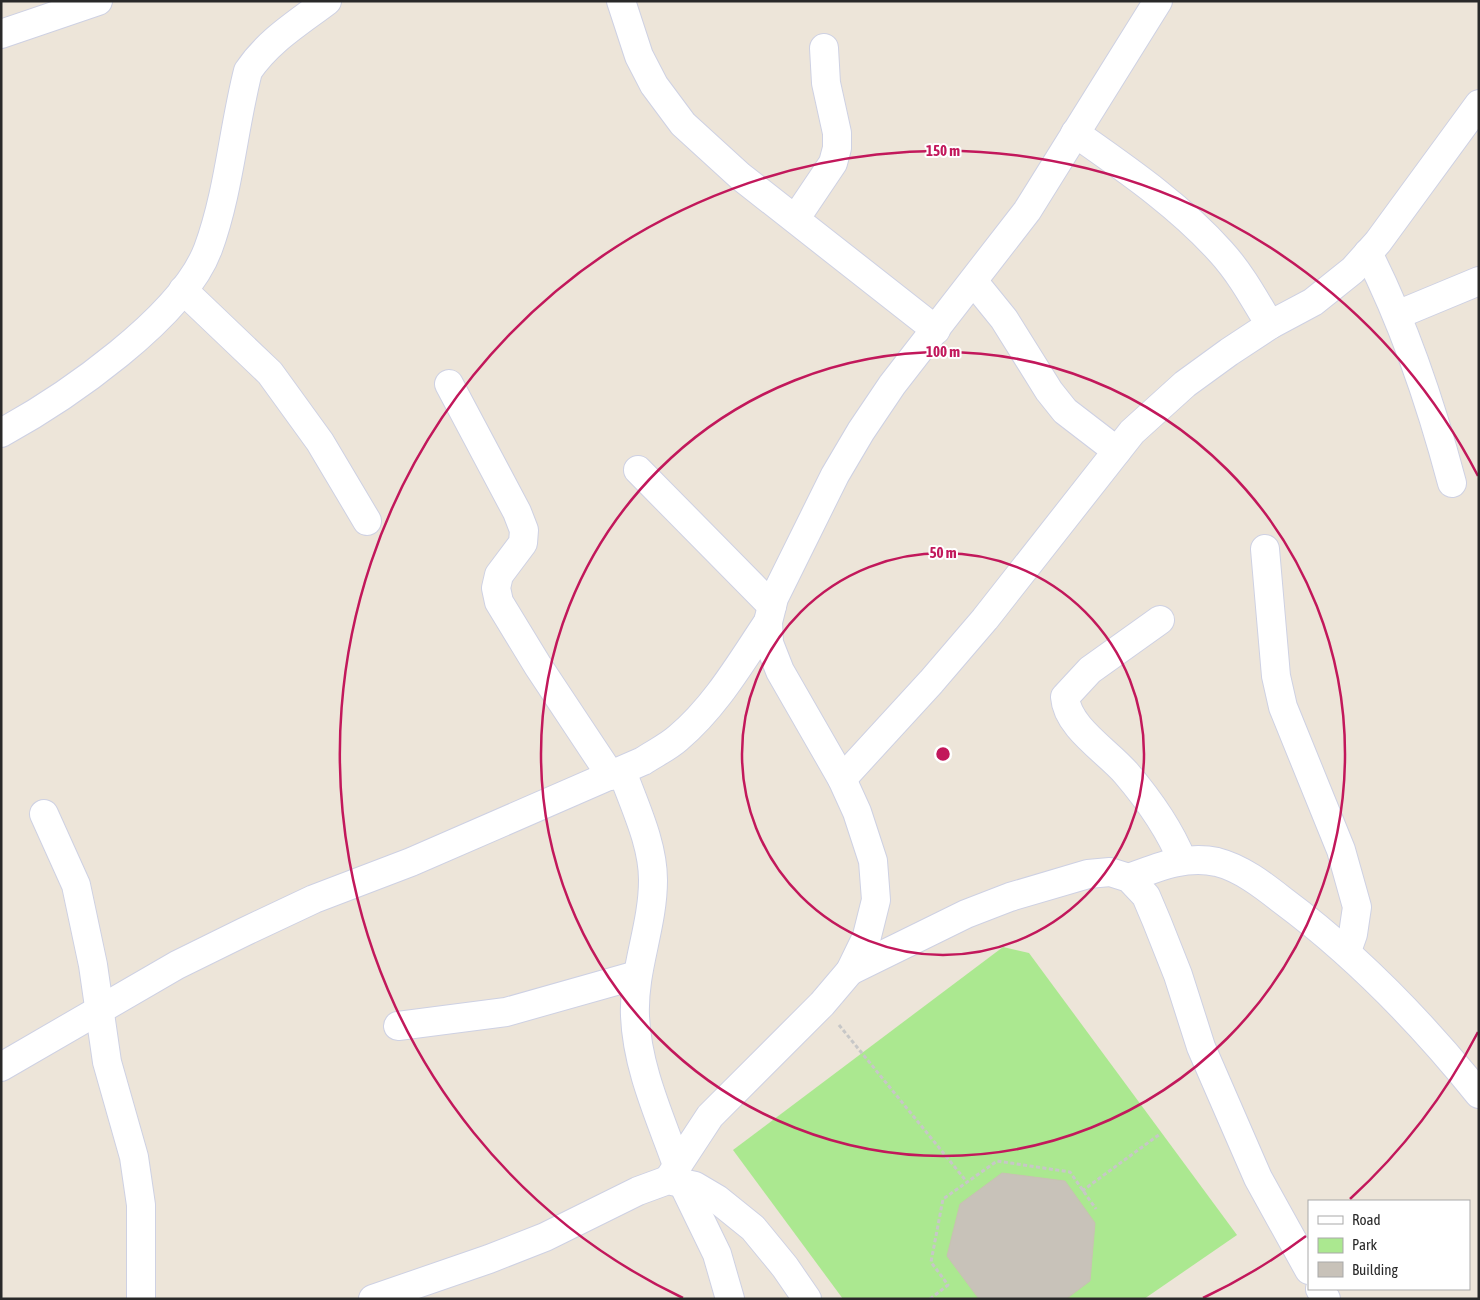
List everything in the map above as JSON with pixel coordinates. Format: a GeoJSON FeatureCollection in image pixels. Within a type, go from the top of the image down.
{"type":"FeatureCollection","features":[{"type":"Feature","properties":{"kind":"street"},"geometry":{"type":"LineString","coordinates":[[1,34],[98,1]]}},
{"type":"Feature","properties":{"kind":"street"},"geometry":{"type":"LineString","coordinates":[[1,433],[36,413],[120,352],[146,330],[183,290],[207,251],[217,222],[248,72],[259,55],[276,38],[327,1]]}},
{"type":"Feature","properties":{"kind":"street"},"geometry":{"type":"LineString","coordinates":[[621,1],[639,56],[654,85],[683,124],[740,176],[796,218],[936,330]]}},
{"type":"Feature","properties":{"kind":"street"},"geometry":{"type":"LineString","coordinates":[[1,1067],[177,965],[314,899],[412,862],[616,774],[643,761],[678,738],[704,712],[727,682],[770,614],[835,474],[852,446],[892,385],[974,282],[1027,210],[1156,2]]}},
{"type":"Feature","properties":{"kind":"street"},"geometry":{"type":"LineString","coordinates":[[796,218],[833,163],[837,148],[837,134],[826,83],[824,48]]}},
{"type":"Feature","properties":{"kind":"street"},"geometry":{"type":"LineString","coordinates":[[842,779],[968,640],[1132,432],[1185,384],[1270,325],[1330,290],[1353,270],[1368,253],[1479,104]]}},
{"type":"Feature","properties":{"kind":"street"},"geometry":{"type":"LineString","coordinates":[[1075,133],[1135,175],[1182,214],[1221,252],[1244,281],[1270,325]]}},
{"type":"Feature","properties":{"kind":"street"},"geometry":{"type":"LineString","coordinates":[[1368,253],[1397,315],[1433,414],[1452,483]]}},
{"type":"Feature","properties":{"kind":"street"},"geometry":{"type":"LineString","coordinates":[[1397,315],[1479,281]]}},
{"type":"Feature","properties":{"kind":"street"},"geometry":{"type":"LineString","coordinates":[[974,282],[1004,319],[1049,391],[1065,411],[1117,450]]}},
{"type":"Feature","properties":{"kind":"street"},"geometry":{"type":"LineString","coordinates":[[183,290],[270,373],[320,442],[367,521]]}},
{"type":"Feature","properties":{"kind":"street"},"geometry":{"type":"LineString","coordinates":[[449,384],[517,512],[524,530],[523,543],[499,575],[496,588],[499,602],[538,666],[616,774],[651,856],[652,902],[637,976],[635,1016],[638,1047],[676,1176],[717,1254],[730,1299]]}},
{"type":"Feature","properties":{"kind":"street"},"geometry":{"type":"LineString","coordinates":[[373,1299],[489,1259],[545,1237],[638,1191],[676,1176],[710,1116],[822,1004],[850,971],[867,936],[876,900],[873,861],[857,812],[842,779],[780,671],[769,644],[770,614],[638,470]]}},
{"type":"Feature","properties":{"kind":"street"},"geometry":{"type":"LineString","coordinates":[[1265,549],[1273,651],[1279,691],[1286,715],[1340,850],[1357,907],[1353,934],[1347,951]]}},
{"type":"Feature","properties":{"kind":"street"},"geometry":{"type":"LineString","coordinates":[[1160,620],[1090,670],[1065,697],[1065,708],[1071,719],[1126,773],[1163,820],[1182,860]]}},
{"type":"Feature","properties":{"kind":"street"},"geometry":{"type":"LineString","coordinates":[[44,814],[76,885],[93,965],[107,1062],[134,1157],[140,1205],[141,1299]]}},
{"type":"Feature","properties":{"kind":"street"},"geometry":{"type":"LineString","coordinates":[[1129,878],[1182,860],[1218,862],[1242,872],[1315,924],[1347,951],[1422,1029],[1479,1094]]}},
{"type":"Feature","properties":{"kind":"street"},"geometry":{"type":"LineString","coordinates":[[850,971],[966,914],[1010,897],[1088,874],[1110,872],[1129,878],[1146,896],[1158,922],[1178,975],[1201,1047],[1250,1161],[1288,1236],[1308,1268]]}},
{"type":"Feature","properties":{"kind":"street"},"geometry":{"type":"LineString","coordinates":[[398,1026],[506,1012],[637,976]]}},
{"type":"Feature","properties":{"kind":"street"},"geometry":{"type":"LineString","coordinates":[[676,1176],[717,1198],[753,1228],[785,1267],[806,1299]]}},
{"type":"Feature","properties":{"kind":"path"},"geometry":{"type":"LineString","coordinates":[[822,1004],[967,1182]]}},
{"type":"Feature","properties":{"kind":"path"},"geometry":{"type":"LineString","coordinates":[[1082,1190],[1160,1134]]}},
{"type":"Feature","properties":{"kind":"path"},"geometry":{"type":"LineString","coordinates":[[930,1299],[948,1285],[931,1262],[943,1199],[996,1160],[1070,1172],[1096,1209]]}},
{"type":"Feature","properties":{"kind":"green space"},"geometry":{"type":"Polygon","coordinates":[[[1003,947],[1029,953],[1237,1235],[1144,1299],[843,1299],[733,1150],[1003,947]]]}},
{"type":"Feature","properties":{"kind":"building"},"geometry":{"type":"Polygon","coordinates":[[[1002,1173],[1065,1181],[1095,1223],[1090,1281],[1066,1299],[979,1299],[947,1256],[960,1204],[1002,1173]]]}}]}
